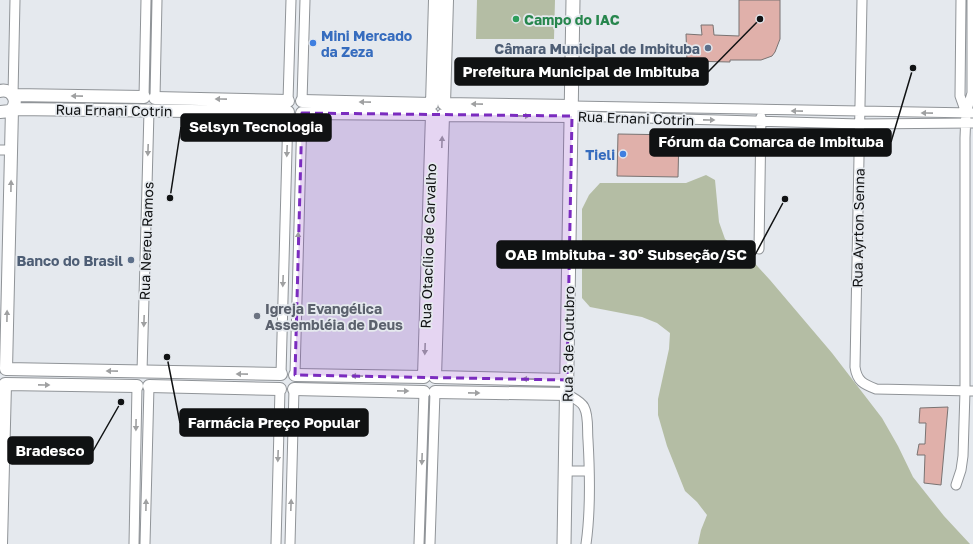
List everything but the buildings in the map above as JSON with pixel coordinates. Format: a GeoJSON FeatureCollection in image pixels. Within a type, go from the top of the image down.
{"type":"FeatureCollection","features":[{"type":"Feature","properties":{"kind":"main road","name":"Rua 3 de Outubro"},"geometry":{"type":"LineString","coordinates":[[564,544],[573,0]]}},
{"type":"Feature","properties":{"kind":"street"},"geometry":{"type":"LineString","coordinates":[[1,544],[3,386],[7,382],[8,375],[3,367],[6,150],[12,109],[15,102],[13,95],[15,0]]}},
{"type":"Feature","properties":{"kind":"street"},"geometry":{"type":"LineString","coordinates":[[146,0],[146,32],[150,98]]}},
{"type":"Feature","properties":{"kind":"street"},"geometry":{"type":"LineString","coordinates":[[150,98],[156,32],[157,0]]}},
{"type":"Feature","properties":{"kind":"street"},"geometry":{"type":"LineString","coordinates":[[276,544],[280,389],[278,383],[280,374],[291,0]]}},
{"type":"Feature","properties":{"kind":"street"},"geometry":{"type":"LineString","coordinates":[[290,544],[294,389],[297,384],[295,375],[305,0]]}},
{"type":"Feature","properties":{"kind":"street","name":"Rua Otacílio de Carvalho"},"geometry":{"type":"LineString","coordinates":[[430,377],[440,31],[435,0]]}},
{"type":"Feature","properties":{"kind":"street","name":"Rua Otacílio de Carvalho"},"geometry":{"type":"LineString","coordinates":[[440,31],[447,0]]}},
{"type":"Feature","properties":{"kind":"street","name":"Rua Ayrton Senna"},"geometry":{"type":"LineString","coordinates":[[862,0],[856,376],[861,382],[876,389],[969,391]]}},
{"type":"Feature","properties":{"kind":"street"},"geometry":{"type":"LineString","coordinates":[[961,0],[960,96],[969,113]]}},
{"type":"Feature","properties":{"kind":"street"},"geometry":{"type":"LineString","coordinates":[[956,485],[962,470],[969,391],[969,113],[972,93],[972,0]]}},
{"type":"Feature","properties":{"kind":"street"},"geometry":{"type":"LineString","coordinates":[[146,32],[156,32]]}},
{"type":"Feature","properties":{"kind":"street","name":"Rua Ernani Cotrin"},"geometry":{"type":"LineString","coordinates":[[0,91],[7,91],[13,95],[241,100],[288,106]]}},
{"type":"Feature","properties":{"kind":"street"},"geometry":{"type":"LineString","coordinates":[[57,110],[58,96]]}},
{"type":"Feature","properties":{"kind":"street"},"geometry":{"type":"LineString","coordinates":[[103,110],[104,97]]}},
{"type":"Feature","properties":{"kind":"street"},"geometry":{"type":"LineString","coordinates":[[288,106],[295,97],[302,107]]}},
{"type":"Feature","properties":{"kind":"street"},"geometry":{"type":"LineString","coordinates":[[149,111],[143,107],[142,102],[150,98]]}},
{"type":"Feature","properties":{"kind":"street"},"geometry":{"type":"LineString","coordinates":[[202,112],[203,99]]}},
{"type":"Feature","properties":{"kind":"street"},"geometry":{"type":"LineString","coordinates":[[241,100],[241,112]]}},
{"type":"Feature","properties":{"kind":"street"},"geometry":{"type":"LineString","coordinates":[[288,106],[293,116],[296,116],[302,107]]}},
{"type":"Feature","properties":{"kind":"street","name":"Rua Ernani Cotrin"},"geometry":{"type":"LineString","coordinates":[[0,112],[6,113],[12,109],[241,112],[288,106]]}},
{"type":"Feature","properties":{"kind":"street","name":"Rua Ernani Cotrin"},"geometry":{"type":"LineString","coordinates":[[302,107],[572,111],[689,109],[969,113]]}},
{"type":"Feature","properties":{"kind":"street"},"geometry":{"type":"LineString","coordinates":[[689,109],[689,119]]}},
{"type":"Feature","properties":{"kind":"street"},"geometry":{"type":"LineString","coordinates":[[759,249],[761,110]]}},
{"type":"Feature","properties":{"kind":"street","name":"Rua Nereu Ramos"},"geometry":{"type":"LineString","coordinates":[[142,372],[149,111]]}},
{"type":"Feature","properties":{"kind":"street","name":"Rua Ernani Cotrin"},"geometry":{"type":"LineString","coordinates":[[572,111],[689,119],[860,124],[969,123]]}},
{"type":"Feature","properties":{"kind":"street"},"geometry":{"type":"LineString","coordinates":[[3,367],[142,372],[280,374],[286,372],[295,375],[567,380]]}},
{"type":"Feature","properties":{"kind":"street"},"geometry":{"type":"LineString","coordinates":[[142,372],[138,374],[135,379],[143,386],[147,473],[145,544]]}},
{"type":"Feature","properties":{"kind":"street"},"geometry":{"type":"LineString","coordinates":[[192,373],[193,387]]}},
{"type":"Feature","properties":{"kind":"street"},"geometry":{"type":"LineString","coordinates":[[374,391],[375,376]]}},
{"type":"Feature","properties":{"kind":"street"},"geometry":{"type":"LineString","coordinates":[[430,377],[420,384],[429,392],[433,434],[430,544]]}},
{"type":"Feature","properties":{"kind":"street"},"geometry":{"type":"LineString","coordinates":[[419,544],[422,434],[429,392],[439,385],[430,377]]}},
{"type":"Feature","properties":{"kind":"street"},"geometry":{"type":"LineString","coordinates":[[503,378],[503,393]]}},
{"type":"Feature","properties":{"kind":"street"},"geometry":{"type":"LineString","coordinates":[[3,386],[143,386],[280,389],[286,392],[294,389],[567,394],[584,406],[587,415],[590,471],[589,522],[586,544]]}},
{"type":"Feature","properties":{"kind":"street"},"geometry":{"type":"LineString","coordinates":[[134,544],[136,472],[143,386]]}},
{"type":"Feature","properties":{"kind":"street"},"geometry":{"type":"LineString","coordinates":[[422,434],[433,434]]}},
{"type":"Feature","properties":{"kind":"street"},"geometry":{"type":"LineString","coordinates":[[278,470],[292,471]]}},
{"type":"Feature","properties":{"kind":"street"},"geometry":{"type":"LineString","coordinates":[[566,471],[590,471]]}},
{"type":"Feature","properties":{"kind":"street"},"geometry":{"type":"LineString","coordinates":[[136,472],[147,473]]}},
{"type":"Feature","properties":{"kind":"street"},"geometry":{"type":"LineString","coordinates":[[420,517],[431,518]]}},
{"type":"Feature","properties":{"kind":"highlighted area"},"geometry":{"type":"Polygon","coordinates":[[[302,113],[572,116],[567,380],[295,375],[302,113]]]}},
{"type":"Feature","properties":{"kind":"green space","name":"Campo do IAC"},"geometry":{"type":"Polygon","coordinates":[[[477,0],[555,0],[554,39],[476,39],[477,0]]]}},
{"type":"Feature","properties":{"kind":"green space"},"geometry":{"type":"Polygon","coordinates":[[[706,175],[715,180],[719,222],[725,239],[749,257],[832,353],[882,418],[913,477],[944,516],[970,544],[698,544],[701,530],[707,515],[697,502],[685,491],[667,446],[658,415],[658,399],[669,349],[670,333],[657,323],[642,317],[590,307],[582,298],[582,209],[589,195],[600,183],[686,183],[706,175]]]}},
{"type":"Feature","properties":{"kind":"place","name":"Campo do IAC"},"geometry":{"type":"Point","coordinates":[516,19]}},
{"type":"Feature","properties":{"kind":"place","name":"Prefeitura Municipal de Imbituba"},"geometry":{"type":"Point","coordinates":[760,19]}},
{"type":"Feature","properties":{"kind":"place","name":"Mini Mercado da Zeza"},"geometry":{"type":"Point","coordinates":[313,43]}},
{"type":"Feature","properties":{"kind":"place","name":"Câmara Municipal de Imbituba"},"geometry":{"type":"Point","coordinates":[708,48]}},
{"type":"Feature","properties":{"kind":"place","name":"Fórum da Comarca de Imbituba"},"geometry":{"type":"Point","coordinates":[913,68]}},
{"type":"Feature","properties":{"kind":"place","name":"Tieli"},"geometry":{"type":"Point","coordinates":[623,154]}},
{"type":"Feature","properties":{"kind":"place","name":"Selsyn Tecnologia"},"geometry":{"type":"Point","coordinates":[170,198]}},
{"type":"Feature","properties":{"kind":"place","name":"OAB Imbituba - 30° Subseção/SC"},"geometry":{"type":"Point","coordinates":[785,199]}},
{"type":"Feature","properties":{"kind":"place","name":"Banco do Brasil"},"geometry":{"type":"Point","coordinates":[131,260]}},
{"type":"Feature","properties":{"kind":"place","name":"Igreja Evangélica Assembléia de Deus"},"geometry":{"type":"Point","coordinates":[257,316]}},
{"type":"Feature","properties":{"kind":"place","name":"Farmácia Preço Popular"},"geometry":{"type":"Point","coordinates":[167,357]}},
{"type":"Feature","properties":{"kind":"place","name":"Bradesco"},"geometry":{"type":"Point","coordinates":[121,402]}}]}
